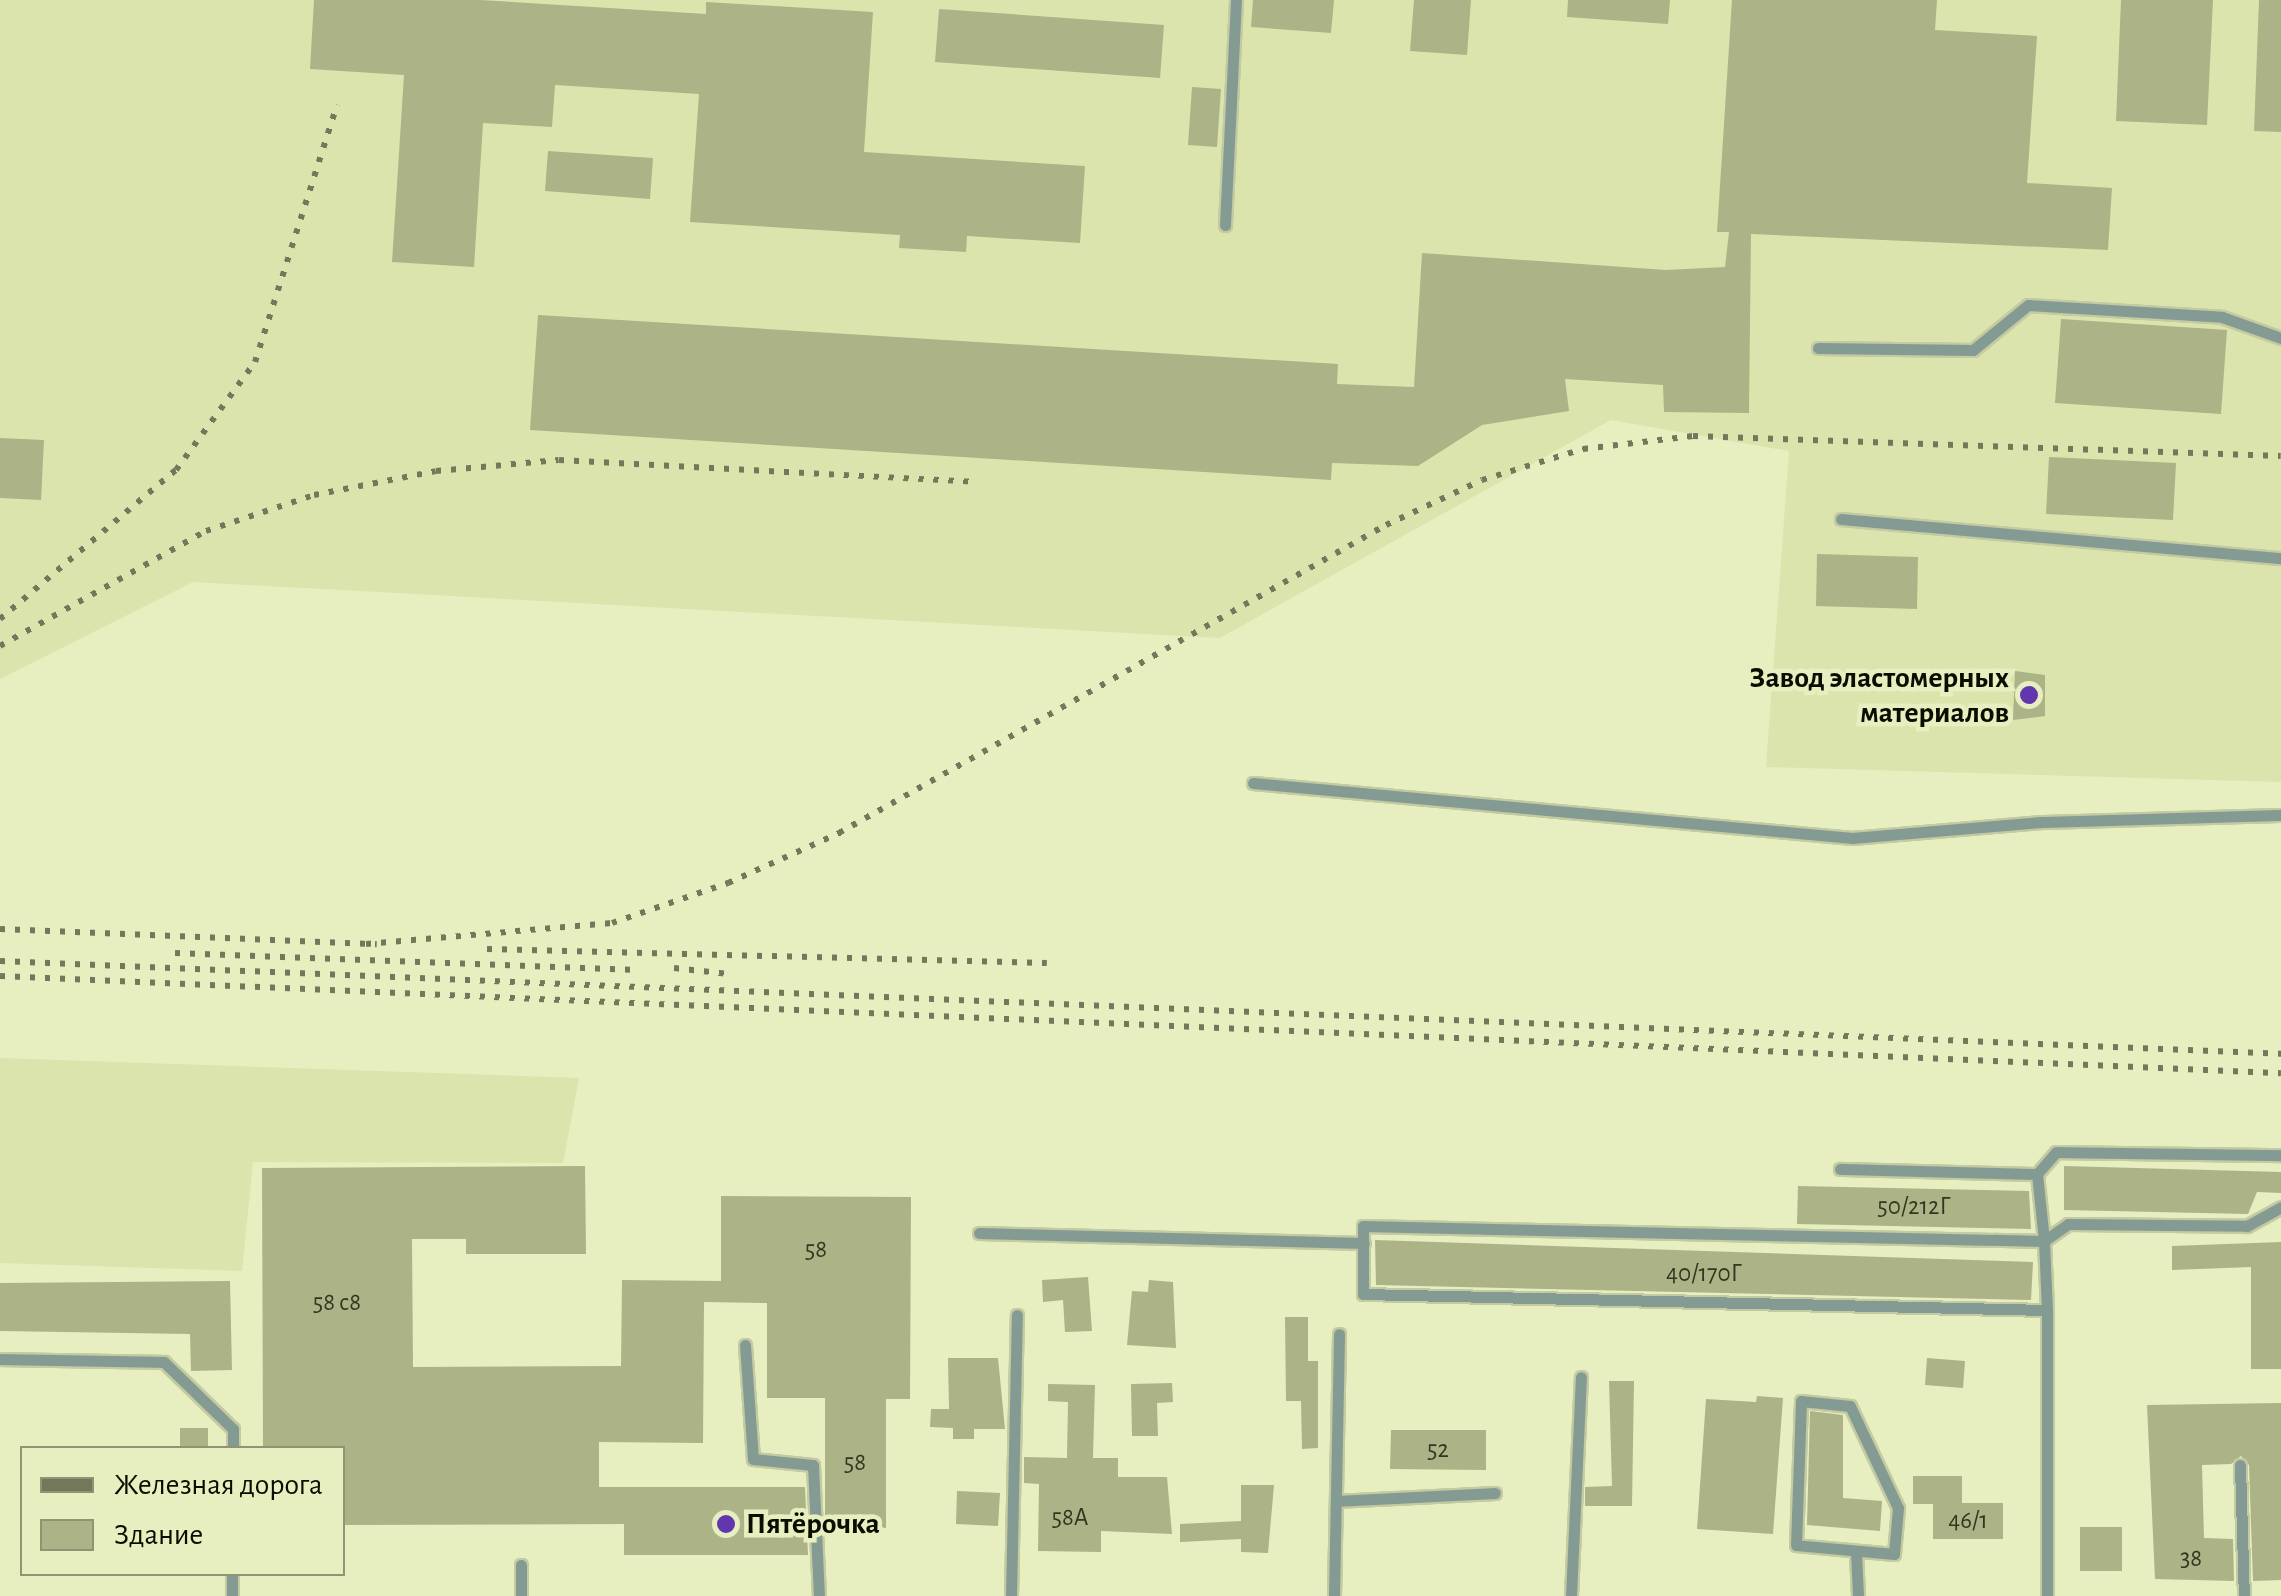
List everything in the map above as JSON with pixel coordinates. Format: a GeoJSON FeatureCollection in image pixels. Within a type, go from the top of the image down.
{"type":"FeatureCollection","features":[{"type":"Feature","properties":{"kind":"lane"},"geometry":{"type":"LineString","coordinates":[[1225,226],[1236,0]]}},
{"type":"Feature","properties":{"kind":"lane"},"geometry":{"type":"LineString","coordinates":[[1818,348],[1972,350],[2028,305],[2222,318],[2281,338]]}},
{"type":"Feature","properties":{"kind":"lane"},"geometry":{"type":"LineString","coordinates":[[1842,520],[2281,558]]}},
{"type":"Feature","properties":{"kind":"lane"},"geometry":{"type":"LineString","coordinates":[[1253,782],[1852,838],[2042,822],[2281,815]]}},
{"type":"Feature","properties":{"kind":"lane"},"geometry":{"type":"LineString","coordinates":[[2046,1596],[2046,1310],[2037,1174],[2056,1152],[2281,1156]]}},
{"type":"Feature","properties":{"kind":"lane"},"geometry":{"type":"LineString","coordinates":[[1840,1169],[2037,1174]]}},
{"type":"Feature","properties":{"kind":"lane"},"geometry":{"type":"LineString","coordinates":[[2046,1310],[1364,1294],[1364,1226],[2044,1241],[2068,1224],[2247,1226],[2281,1207]]}},
{"type":"Feature","properties":{"kind":"lane"},"geometry":{"type":"LineString","coordinates":[[979,1233],[1364,1243]]}},
{"type":"Feature","properties":{"kind":"lane"},"geometry":{"type":"LineString","coordinates":[[1011,1596],[1017,1315]]}},
{"type":"Feature","properties":{"kind":"lane"},"geometry":{"type":"LineString","coordinates":[[1334,1596],[1339,1334]]}},
{"type":"Feature","properties":{"kind":"lane"},"geometry":{"type":"LineString","coordinates":[[746,1345],[753,1459],[813,1465],[819,1596]]}},
{"type":"Feature","properties":{"kind":"lane"},"geometry":{"type":"LineString","coordinates":[[0,1359],[164,1362],[233,1429],[233,1446]]}},
{"type":"Feature","properties":{"kind":"lane"},"geometry":{"type":"LineString","coordinates":[[1572,1596],[1582,1377]]}},
{"type":"Feature","properties":{"kind":"lane"},"geometry":{"type":"LineString","coordinates":[[1801,1401],[1850,1406],[1898,1508],[1894,1554],[1856,1554],[1796,1544],[1801,1401]]}},
{"type":"Feature","properties":{"kind":"lane"},"geometry":{"type":"LineString","coordinates":[[2240,1465],[2244,1596]]}},
{"type":"Feature","properties":{"kind":"lane"},"geometry":{"type":"LineString","coordinates":[[1336,1501],[1494,1493]]}},
{"type":"Feature","properties":{"kind":"lane"},"geometry":{"type":"LineString","coordinates":[[1856,1554],[1858,1596]]}},
{"type":"Feature","properties":{"kind":"lane"},"geometry":{"type":"LineString","coordinates":[[520,1564],[521,1596]]}},
{"type":"Feature","properties":{"kind":"shaded area"},"geometry":{"type":"Polygon","coordinates":[[[0,0],[2281,0],[2281,782],[1766,767],[1789,451],[1611,420],[1220,638],[193,582],[0,679],[0,0]]]}},
{"type":"Feature","properties":{"kind":"shaded area"},"geometry":{"type":"Polygon","coordinates":[[[0,1058],[579,1078],[563,1163],[253,1162],[242,1271],[0,1263],[0,1058]]]}},
{"type":"Feature","properties":{"kind":"building"},"geometry":{"type":"Polygon","coordinates":[[[314,0],[480,0],[706,14],[706,2],[873,12],[864,152],[1085,166],[1080,243],[967,236],[966,252],[899,248],[900,235],[690,222],[699,94],[555,85],[552,127],[483,123],[474,267],[392,262],[404,75],[310,69],[314,0]]]}},
{"type":"Feature","properties":{"kind":"building"},"geometry":{"type":"Polygon","coordinates":[[[1253,0],[1334,0],[1331,33],[1251,27],[1253,0]]]}},
{"type":"Feature","properties":{"kind":"building"},"geometry":{"type":"Polygon","coordinates":[[[1414,0],[1471,0],[1467,55],[1410,51],[1414,0]]]}},
{"type":"Feature","properties":{"kind":"building"},"geometry":{"type":"Polygon","coordinates":[[[1568,0],[1670,0],[1668,24],[1567,17],[1568,0]]]}},
{"type":"Feature","properties":{"kind":"building"},"geometry":{"type":"Polygon","coordinates":[[[1732,0],[1937,0],[1935,30],[2037,36],[2027,183],[2112,188],[2108,250],[1751,234],[1749,413],[1664,412],[1663,385],[1565,379],[1569,411],[1482,425],[1418,466],[1332,463],[1331,480],[530,430],[538,315],[1338,364],[1337,384],[1414,387],[1422,253],[1666,270],[1725,267],[1729,232],[1717,232],[1732,0]]]}},
{"type":"Feature","properties":{"kind":"building"},"geometry":{"type":"Polygon","coordinates":[[[2121,0],[2213,0],[2207,125],[2116,121],[2121,0]]]}},
{"type":"Feature","properties":{"kind":"building"},"geometry":{"type":"Polygon","coordinates":[[[2259,0],[2281,0],[2281,132],[2254,131],[2259,0]]]}},
{"type":"Feature","properties":{"kind":"building"},"geometry":{"type":"Polygon","coordinates":[[[939,9],[1164,25],[1160,78],[935,62],[939,9]]]}},
{"type":"Feature","properties":{"kind":"building"},"geometry":{"type":"Polygon","coordinates":[[[1192,87],[1221,89],[1217,147],[1188,145],[1192,87]]]}},
{"type":"Feature","properties":{"kind":"building"},"geometry":{"type":"Polygon","coordinates":[[[548,151],[653,158],[650,199],[545,191],[548,151]]]}},
{"type":"Feature","properties":{"kind":"building"},"geometry":{"type":"Polygon","coordinates":[[[2061,319],[2227,330],[2221,414],[2055,403],[2061,319]]]}},
{"type":"Feature","properties":{"kind":"building"},"geometry":{"type":"Polygon","coordinates":[[[0,438],[44,440],[41,500],[0,498],[0,438]]]}},
{"type":"Feature","properties":{"kind":"building"},"geometry":{"type":"Polygon","coordinates":[[[2049,457],[2176,463],[2173,520],[2046,514],[2049,457]]]}},
{"type":"Feature","properties":{"kind":"building"},"geometry":{"type":"Polygon","coordinates":[[[1817,554],[1918,557],[1917,609],[1816,606],[1817,554]]]}},
{"type":"Feature","properties":{"kind":"building","name":"Завод эластомерных материалов"},"geometry":{"type":"Polygon","coordinates":[[[2015,671],[2045,675],[2045,716],[2013,720],[2015,671]]]}},
{"type":"Feature","properties":{"kind":"building"},"geometry":{"type":"Polygon","coordinates":[[[585,1166],[586,1254],[466,1254],[466,1239],[412,1239],[413,1367],[621,1366],[622,1280],[721,1281],[721,1196],[911,1197],[910,1399],[886,1399],[886,1528],[825,1528],[825,1398],[767,1398],[767,1303],[704,1302],[703,1443],[599,1442],[599,1487],[805,1487],[808,1555],[624,1555],[624,1524],[345,1525],[345,1446],[263,1446],[262,1168],[585,1166]]]}},
{"type":"Feature","properties":{"kind":"building"},"geometry":{"type":"Polygon","coordinates":[[[2064,1166],[2281,1172],[2281,1193],[2257,1192],[2248,1214],[2064,1210],[2064,1166]]]}},
{"type":"Feature","properties":{"kind":"building"},"geometry":{"type":"Polygon","coordinates":[[[1798,1186],[2029,1191],[2031,1229],[1797,1224],[1798,1186]]]}},
{"type":"Feature","properties":{"kind":"building"},"geometry":{"type":"Polygon","coordinates":[[[1375,1240],[2033,1262],[2031,1300],[1376,1285],[1375,1240]]]}},
{"type":"Feature","properties":{"kind":"building"},"geometry":{"type":"Polygon","coordinates":[[[2281,1242],[2281,1369],[2251,1369],[2251,1267],[2172,1270],[2172,1246],[2281,1242]]]}},
{"type":"Feature","properties":{"kind":"building"},"geometry":{"type":"Polygon","coordinates":[[[1088,1277],[1092,1331],[1065,1332],[1063,1300],[1043,1302],[1042,1280],[1088,1277]]]}},
{"type":"Feature","properties":{"kind":"building"},"geometry":{"type":"Polygon","coordinates":[[[1149,1280],[1173,1282],[1176,1348],[1127,1345],[1132,1291],[1148,1292],[1149,1280]]]}},
{"type":"Feature","properties":{"kind":"building"},"geometry":{"type":"Polygon","coordinates":[[[230,1281],[232,1370],[191,1371],[190,1334],[0,1331],[0,1283],[230,1281]]]}},
{"type":"Feature","properties":{"kind":"building"},"geometry":{"type":"Polygon","coordinates":[[[1285,1317],[1308,1317],[1308,1361],[1318,1361],[1318,1448],[1302,1449],[1301,1401],[1286,1401],[1285,1317]]]}},
{"type":"Feature","properties":{"kind":"building"},"geometry":{"type":"Polygon","coordinates":[[[948,1358],[998,1358],[1005,1429],[974,1429],[974,1439],[953,1439],[953,1428],[930,1427],[931,1409],[949,1409],[948,1358]]]}},
{"type":"Feature","properties":{"kind":"building"},"geometry":{"type":"Polygon","coordinates":[[[1927,1358],[1965,1361],[1963,1388],[1925,1385],[1927,1358]]]}},
{"type":"Feature","properties":{"kind":"building"},"geometry":{"type":"Polygon","coordinates":[[[1609,1381],[1634,1381],[1632,1506],[1585,1506],[1585,1487],[1612,1486],[1609,1381]]]}},
{"type":"Feature","properties":{"kind":"building"},"geometry":{"type":"Polygon","coordinates":[[[1172,1383],[1173,1402],[1157,1403],[1158,1436],[1132,1436],[1131,1384],[1172,1383]]]}},
{"type":"Feature","properties":{"kind":"building"},"geometry":{"type":"Polygon","coordinates":[[[1048,1384],[1095,1385],[1093,1458],[1118,1458],[1118,1477],[1167,1477],[1172,1534],[1101,1531],[1101,1552],[1038,1551],[1039,1484],[1024,1483],[1024,1457],[1067,1458],[1068,1402],[1048,1401],[1048,1384]]]}},
{"type":"Feature","properties":{"kind":"building"},"geometry":{"type":"Polygon","coordinates":[[[1757,1396],[1783,1398],[1773,1534],[1697,1529],[1706,1399],[1756,1402],[1757,1396]]]}},
{"type":"Feature","properties":{"kind":"building"},"geometry":{"type":"Polygon","coordinates":[[[2281,1403],[2281,1580],[2253,1581],[2249,1465],[2241,1456],[2231,1464],[2202,1465],[2204,1538],[2233,1539],[2234,1581],[2155,1579],[2147,1405],[2281,1403]]]}},
{"type":"Feature","properties":{"kind":"building"},"geometry":{"type":"Polygon","coordinates":[[[1810,1411],[1843,1415],[1843,1498],[1882,1501],[1880,1531],[1807,1525],[1810,1411]]]}},
{"type":"Feature","properties":{"kind":"building"},"geometry":{"type":"Polygon","coordinates":[[[180,1428],[208,1428],[208,1446],[180,1446],[180,1428]]]}},
{"type":"Feature","properties":{"kind":"building"},"geometry":{"type":"Polygon","coordinates":[[[1391,1430],[1486,1430],[1486,1470],[1390,1469],[1391,1430]]]}},
{"type":"Feature","properties":{"kind":"building"},"geometry":{"type":"Polygon","coordinates":[[[1913,1476],[1962,1476],[1962,1503],[2003,1503],[2003,1539],[1933,1539],[1933,1504],[1913,1504],[1913,1476]]]}},
{"type":"Feature","properties":{"kind":"building"},"geometry":{"type":"Polygon","coordinates":[[[1241,1485],[1274,1485],[1268,1553],[1241,1552],[1241,1539],[1180,1542],[1180,1524],[1241,1521],[1241,1485]]]}},
{"type":"Feature","properties":{"kind":"building"},"geometry":{"type":"Polygon","coordinates":[[[957,1491],[1000,1493],[998,1526],[956,1524],[957,1491]]]}},
{"type":"Feature","properties":{"kind":"building"},"geometry":{"type":"Polygon","coordinates":[[[2080,1527],[2122,1527],[2122,1571],[2080,1571],[2080,1527]]]}},
{"type":"Feature","properties":{"kind":"railway"},"geometry":{"type":"LineString","coordinates":[[0,619],[176,470],[255,362],[337,105]]}},
{"type":"Feature","properties":{"kind":"railway"},"geometry":{"type":"LineString","coordinates":[[366,944],[612,923],[728,883],[839,833],[1386,525],[1482,480],[1583,449],[1693,436],[2281,456]]}},
{"type":"Feature","properties":{"kind":"railway"},"geometry":{"type":"LineString","coordinates":[[0,646],[206,531],[314,495],[436,471],[559,460],[976,482]]}},
{"type":"Feature","properties":{"kind":"railway"},"geometry":{"type":"LineString","coordinates":[[0,929],[377,944]]}},
{"type":"Feature","properties":{"kind":"railway"},"geometry":{"type":"LineString","coordinates":[[487,949],[1047,963]]}},
{"type":"Feature","properties":{"kind":"railway"},"geometry":{"type":"LineString","coordinates":[[175,953],[631,970]]}},
{"type":"Feature","properties":{"kind":"railway"},"geometry":{"type":"LineString","coordinates":[[0,961],[2281,1054]]}},
{"type":"Feature","properties":{"kind":"railway"},"geometry":{"type":"LineString","coordinates":[[674,968],[729,974]]}},
{"type":"Feature","properties":{"kind":"railway"},"geometry":{"type":"LineString","coordinates":[[0,976],[2281,1073]]}},
{"type":"Feature","properties":{"kind":"place","name":"Завод эластомерных материалов"},"geometry":{"type":"Point","coordinates":[2029,695]}},
{"type":"Feature","properties":{"kind":"place","name":"Пятёрочка"},"geometry":{"type":"Point","coordinates":[726,1524]}}]}
